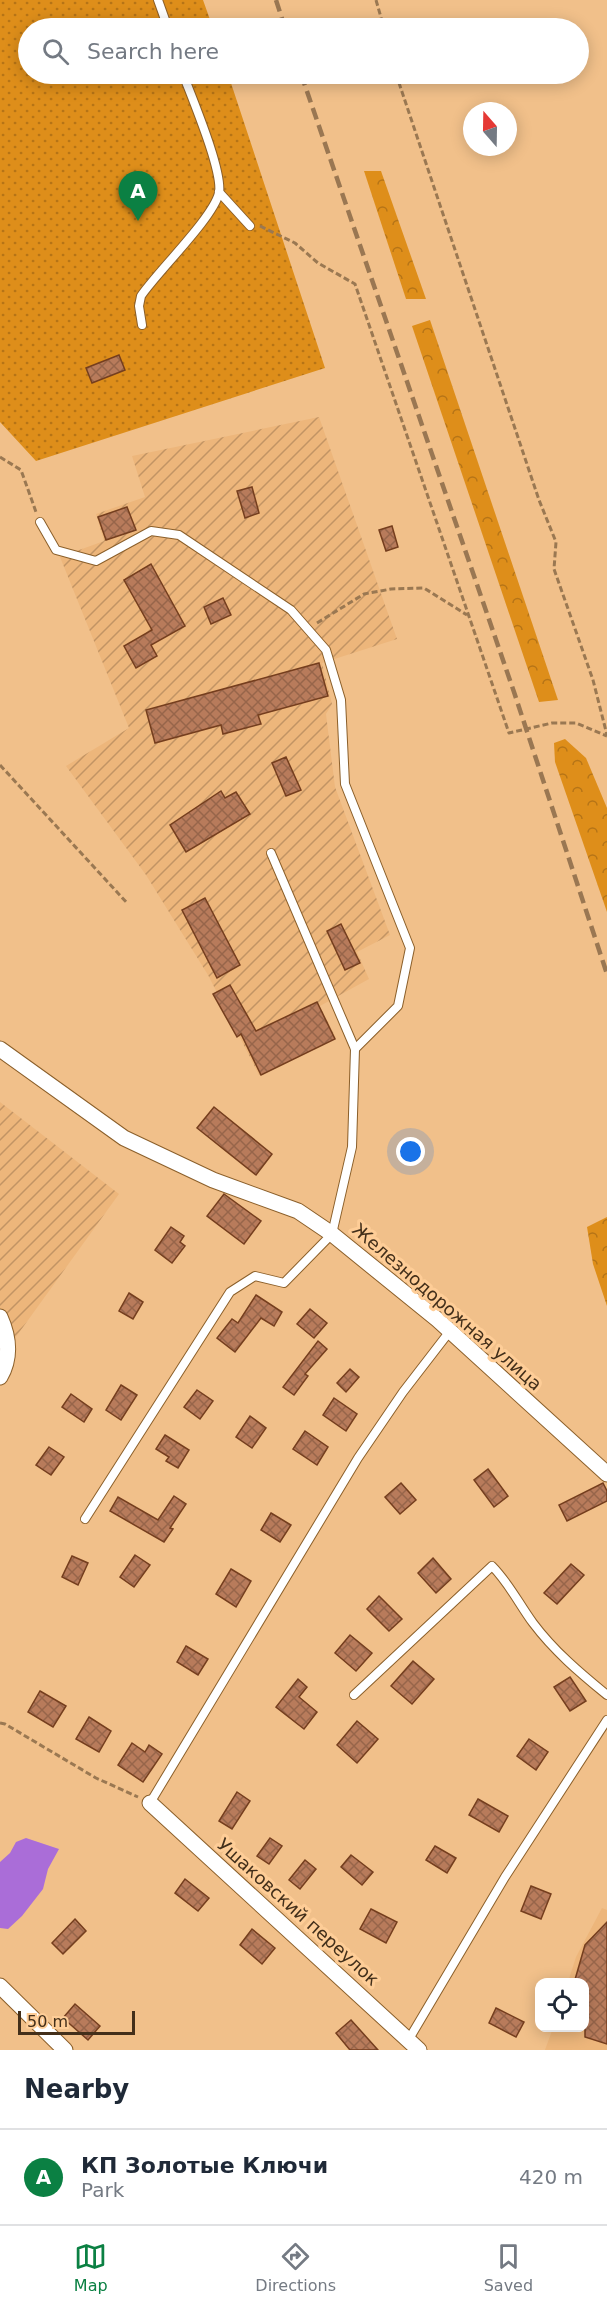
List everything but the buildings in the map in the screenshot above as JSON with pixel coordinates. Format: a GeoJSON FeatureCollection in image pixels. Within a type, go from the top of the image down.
{"type":"FeatureCollection","features":[{"type":"Feature","properties":{"kind":"street","name":"Железнодорожная улица"},"geometry":{"type":"LineString","coordinates":[[0,1048],[124,1138],[213,1180],[298,1211],[332,1234],[450,1331],[607,1474]]}},
{"type":"Feature","properties":{"kind":"street"},"geometry":{"type":"LineString","coordinates":[[0,1317],[6,1331],[8,1355],[0,1377]]}},
{"type":"Feature","properties":{"kind":"street","name":"Ушаковский переулок"},"geometry":{"type":"LineString","coordinates":[[150,1803],[414,2045]]}},
{"type":"Feature","properties":{"kind":"street"},"geometry":{"type":"LineString","coordinates":[[0,1986],[65,2050]]}},
{"type":"Feature","properties":{"kind":"lane"},"geometry":{"type":"LineString","coordinates":[[158,0],[164,18]]}},
{"type":"Feature","properties":{"kind":"lane"},"geometry":{"type":"LineString","coordinates":[[142,325],[139,306],[141,296],[197,229],[213,206],[219,192],[217,170],[187,84]]}},
{"type":"Feature","properties":{"kind":"lane"},"geometry":{"type":"LineString","coordinates":[[219,192],[250,226]]}},
{"type":"Feature","properties":{"kind":"lane"},"geometry":{"type":"LineString","coordinates":[[39,522],[56,550],[96,561],[151,531],[179,535],[291,610],[326,650],[341,699],[345,784],[411,948],[398,1006],[355,1049]]}},
{"type":"Feature","properties":{"kind":"lane"},"geometry":{"type":"LineString","coordinates":[[85,1519],[230,1292],[255,1276],[284,1283],[332,1234],[352,1147],[355,1049],[270,854]]}},
{"type":"Feature","properties":{"kind":"lane"},"geometry":{"type":"LineString","coordinates":[[150,1803],[358,1458],[403,1392],[450,1331]]}},
{"type":"Feature","properties":{"kind":"lane"},"geometry":{"type":"LineString","coordinates":[[354,1695],[492,1566],[504,1577],[533,1623],[567,1661],[607,1695]]}},
{"type":"Feature","properties":{"kind":"lane"},"geometry":{"type":"LineString","coordinates":[[414,2045],[505,1877],[607,1720]]}},
{"type":"Feature","properties":{"kind":"path"},"geometry":{"type":"LineString","coordinates":[[376,0],[381,18]]}},
{"type":"Feature","properties":{"kind":"path"},"geometry":{"type":"LineString","coordinates":[[399,84],[538,500],[556,542],[554,569],[593,680],[607,735]]}},
{"type":"Feature","properties":{"kind":"path"},"geometry":{"type":"LineString","coordinates":[[242,218],[295,243],[318,263],[355,284],[509,732],[552,723],[576,723],[607,735]]}},
{"type":"Feature","properties":{"kind":"path"},"geometry":{"type":"LineString","coordinates":[[0,457],[21,470],[39,522]]}},
{"type":"Feature","properties":{"kind":"path"},"geometry":{"type":"LineString","coordinates":[[308,629],[364,594],[391,589],[424,588],[469,616]]}},
{"type":"Feature","properties":{"kind":"path"},"geometry":{"type":"LineString","coordinates":[[0,765],[128,904]]}},
{"type":"Feature","properties":{"kind":"path"},"geometry":{"type":"LineString","coordinates":[[0,1723],[96,1778],[150,1803]]}},
{"type":"Feature","properties":{"kind":"shaded area"},"geometry":{"type":"Polygon","coordinates":[[[319,417],[397,639],[322,663],[332,704],[326,714],[335,787],[390,935],[357,952],[369,979],[320,1006],[336,1038],[259,1075],[208,975],[146,875],[66,766],[129,728],[60,557],[104,541],[96,514],[145,497],[132,456],[319,417]]]}},
{"type":"Feature","properties":{"kind":"shaded area"},"geometry":{"type":"Polygon","coordinates":[[[0,1102],[119,1194],[0,1359],[0,1102]]]}},
{"type":"Feature","properties":{"kind":"shaded area"},"geometry":{"type":"Polygon","coordinates":[[[26,1838],[59,1849],[48,1869],[43,1889],[22,1916],[8,1929],[0,1928],[0,1862],[10,1853],[16,1842],[26,1838]]]}},
{"type":"Feature","properties":{"kind":"shaded area"},"geometry":{"type":"Polygon","coordinates":[[[602,1908],[607,1910],[607,2050],[545,2050],[552,2032],[589,2032],[589,1978],[569,1978],[576,1957],[602,1908]]]}},
{"type":"Feature","properties":{"kind":"green space"},"geometry":{"type":"Polygon","coordinates":[[[0,0],[203,0],[209,18],[18,18],[18,84],[231,84],[325,368],[36,461],[0,422],[0,0]]]}},
{"type":"Feature","properties":{"kind":"green space"},"geometry":{"type":"Polygon","coordinates":[[[364,171],[381,171],[426,299],[406,299],[364,171]]]}},
{"type":"Feature","properties":{"kind":"green space"},"geometry":{"type":"Polygon","coordinates":[[[430,320],[558,700],[539,702],[412,326],[430,320]]]}},
{"type":"Feature","properties":{"kind":"green space"},"geometry":{"type":"Polygon","coordinates":[[[565,739],[586,758],[607,808],[607,912],[555,762],[554,743],[565,739]]]}},
{"type":"Feature","properties":{"kind":"green space"},"geometry":{"type":"Polygon","coordinates":[[[607,1217],[607,1306],[593,1264],[587,1227],[607,1217]]]}},
{"type":"Feature","properties":{"kind":"railway"},"geometry":{"type":"LineString","coordinates":[[276,0],[282,18]]}},
{"type":"Feature","properties":{"kind":"railway"},"geometry":{"type":"LineString","coordinates":[[304,84],[514,692],[607,974]]}},
{"type":"Feature","properties":{"kind":"place","name":"КП Золотые Ключи"},"geometry":{"type":"Point","coordinates":[138,221]}}]}
